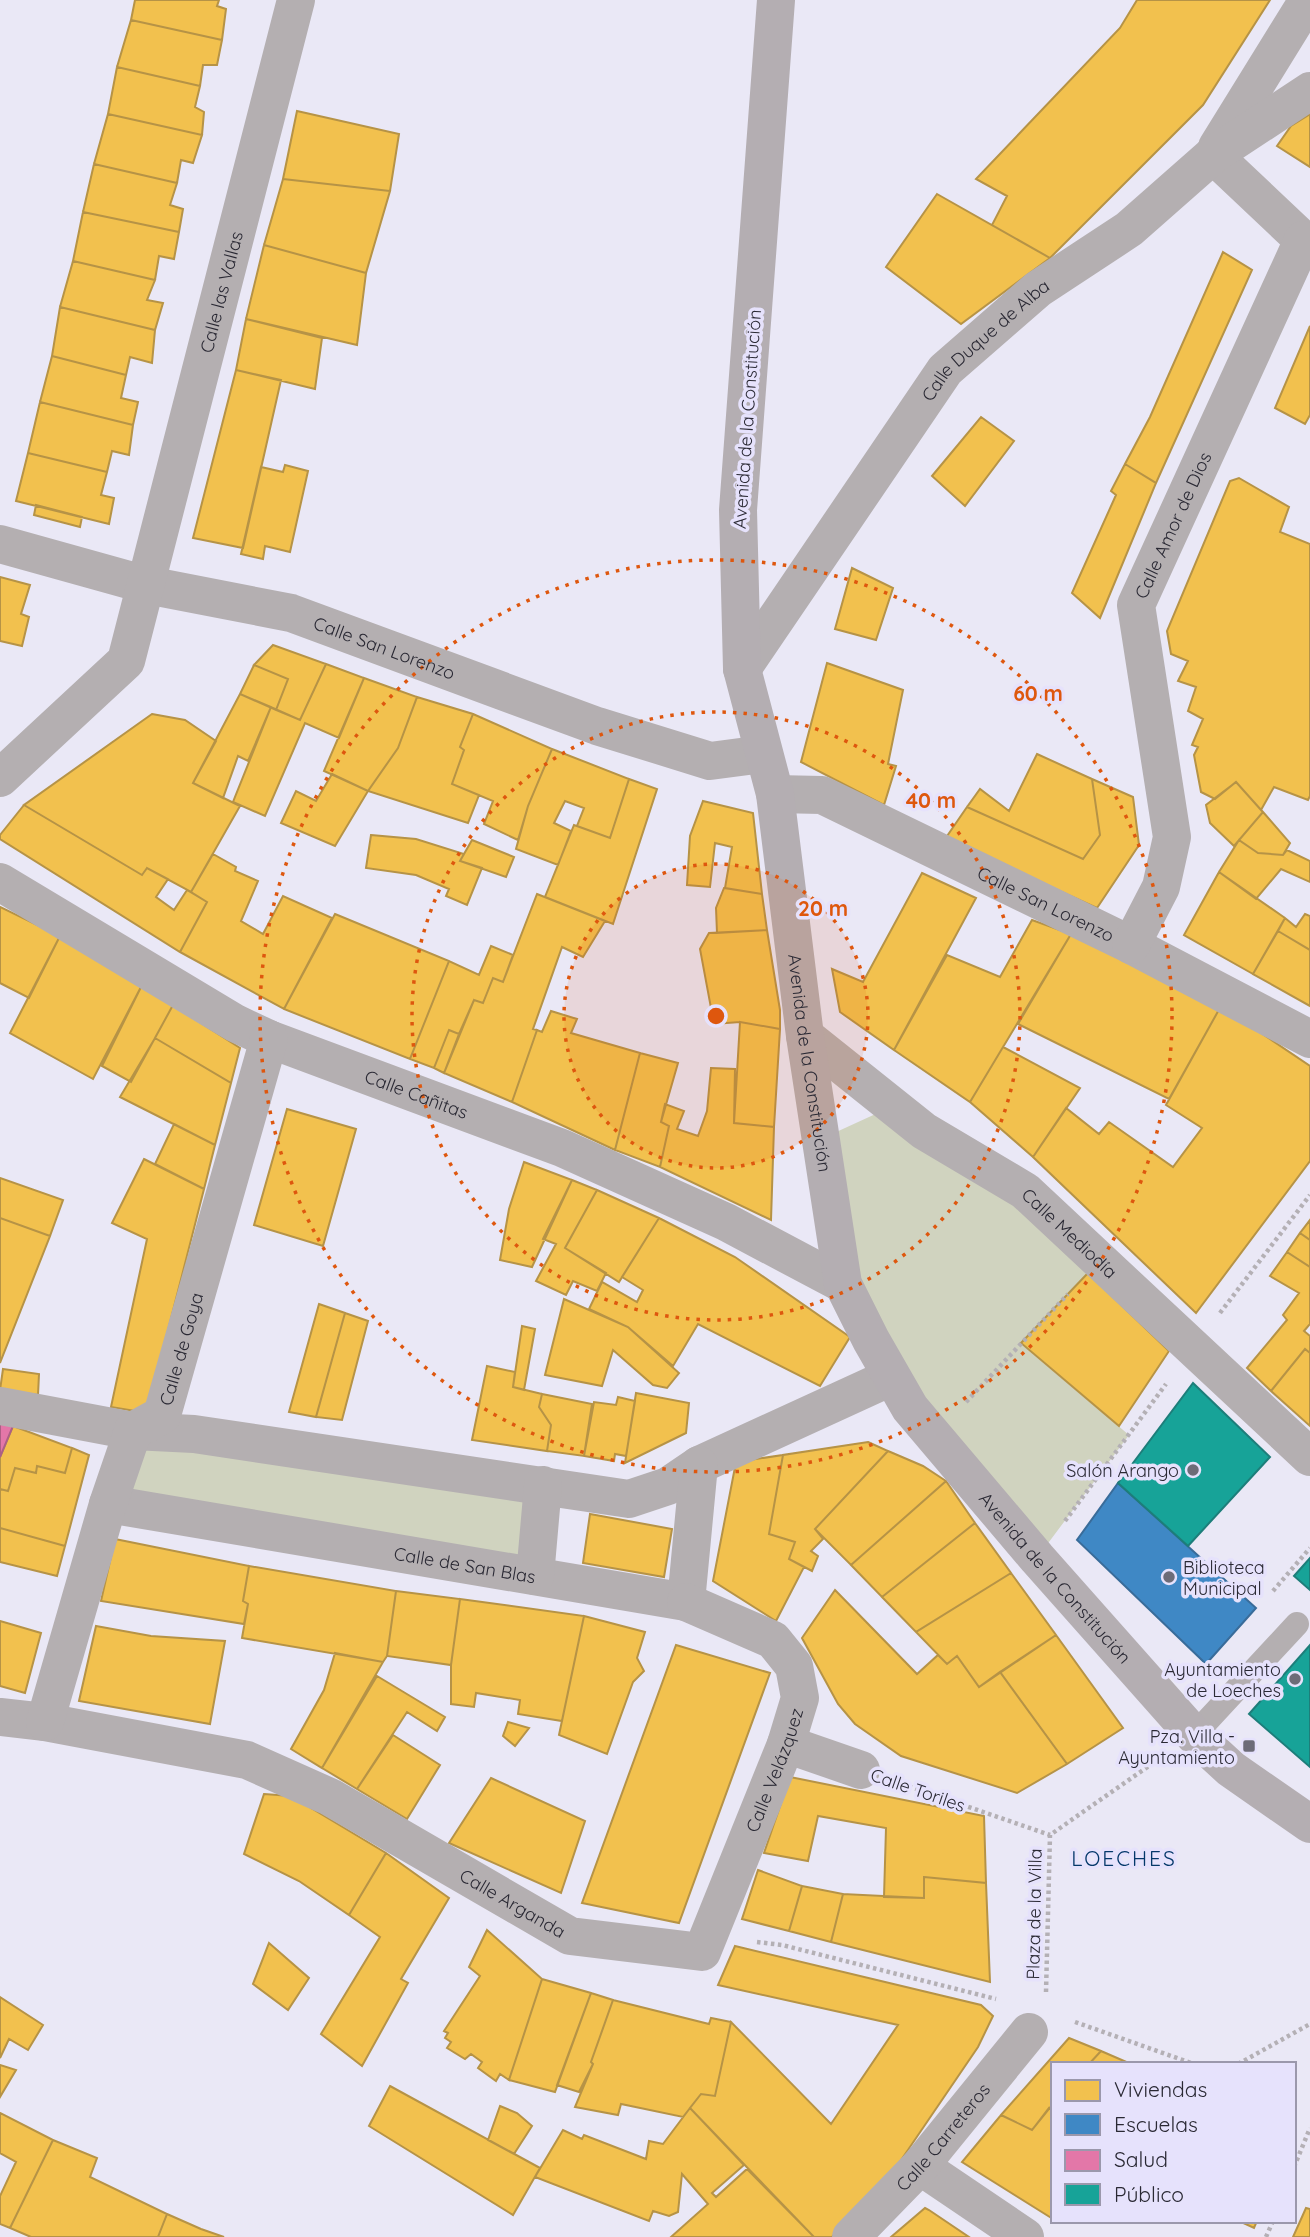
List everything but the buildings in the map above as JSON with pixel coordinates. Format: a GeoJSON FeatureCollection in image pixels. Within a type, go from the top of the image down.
{"type":"FeatureCollection","features":[{"type":"Feature","properties":{"kind":"street","name":"Calle las Vallas"},"geometry":{"type":"LineString","coordinates":[[0,778],[126,661],[296,0]]}},
{"type":"Feature","properties":{"kind":"street","name":"Avenida de la Constitución"},"geometry":{"type":"LineString","coordinates":[[776,0],[738,510],[742,668],[775,794],[806,1036],[843,1284],[891,1377],[910,1408],[934,1436],[1194,1735],[1231,1769],[1310,1824]]}},
{"type":"Feature","properties":{"kind":"street"},"geometry":{"type":"LineString","coordinates":[[1306,240],[1213,155],[1308,0]]}},
{"type":"Feature","properties":{"kind":"street","name":"Calle Duque de Alba"},"geometry":{"type":"LineString","coordinates":[[742,668],[945,370],[1038,289],[1129,229],[1213,155],[1310,92]]}},
{"type":"Feature","properties":{"kind":"street","name":"Calle Amor de Dios"},"geometry":{"type":"LineString","coordinates":[[1131,945],[1161,887],[1172,838],[1136,605],[1306,240]]}},
{"type":"Feature","properties":{"kind":"street","name":"Calle San Lorenzo"},"geometry":{"type":"LineString","coordinates":[[0,544],[147,585],[291,613],[597,726],[710,761],[763,754]]}},
{"type":"Feature","properties":{"kind":"street","name":"Calle San Lorenzo"},"geometry":{"type":"LineString","coordinates":[[775,794],[822,795],[1131,945],[1310,1039]]}},
{"type":"Feature","properties":{"kind":"street","name":"Calle Cañitas"},"geometry":{"type":"LineString","coordinates":[[0,882],[235,1023],[269,1039],[562,1148],[726,1222],[843,1284]]}},
{"type":"Feature","properties":{"kind":"street","name":"Calle Mediodía"},"geometry":{"type":"LineString","coordinates":[[806,1036],[925,1131],[1025,1191],[1310,1457]]}},
{"type":"Feature","properties":{"kind":"street","name":"Calle de Goya"},"geometry":{"type":"LineString","coordinates":[[133,1431],[162,1415],[269,1039]]}},
{"type":"Feature","properties":{"kind":"street"},"geometry":{"type":"LineString","coordinates":[[0,1406],[133,1431],[194,1434],[629,1499],[668,1486],[699,1465],[891,1377]]}},
{"type":"Feature","properties":{"kind":"street"},"geometry":{"type":"LineString","coordinates":[[45,1722],[108,1504],[133,1431]]}},
{"type":"Feature","properties":{"kind":"street"},"geometry":{"type":"LineString","coordinates":[[686,1602],[699,1465]]}},
{"type":"Feature","properties":{"kind":"street"},"geometry":{"type":"LineString","coordinates":[[535,1576],[543,1485]]}},
{"type":"Feature","properties":{"kind":"street","name":"Calle de San Blas"},"geometry":{"type":"LineString","coordinates":[[108,1504],[686,1602]]}},
{"type":"Feature","properties":{"kind":"street","name":"Calle Velázquez"},"geometry":{"type":"LineString","coordinates":[[686,1602],[773,1640],[794,1666],[800,1698],[786,1744],[702,1952]]}},
{"type":"Feature","properties":{"kind":"street","name":"Calle Arganda"},"geometry":{"type":"LineString","coordinates":[[0,1717],[45,1722],[247,1760],[330,1797],[570,1936],[702,1952]]}},
{"type":"Feature","properties":{"kind":"street","name":"Calle Toriles"},"geometry":{"type":"LineString","coordinates":[[786,1744],[861,1770]]}},
{"type":"Feature","properties":{"kind":"street","name":"Calle Carreteros"},"geometry":{"type":"LineString","coordinates":[[851,2237],[920,2166],[1029,2032]]}},
{"type":"Feature","properties":{"kind":"street"},"geometry":{"type":"LineString","coordinates":[[920,2166],[1026,2237]]}},
{"type":"Feature","properties":{"kind":"lane"},"geometry":{"type":"LineString","coordinates":[[1194,1735],[1297,1624]]}},
{"type":"Feature","properties":{"kind":"path"},"geometry":{"type":"LineString","coordinates":[[934,1436],[1100,1260]]}},
{"type":"Feature","properties":{"kind":"path"},"geometry":{"type":"LineString","coordinates":[[1268,1597],[1310,1548]]}},
{"type":"Feature","properties":{"kind":"path","name":"Plaza de la Villa"},"geometry":{"type":"LineString","coordinates":[[1046,1998],[1050,1835],[1194,1735]]}},
{"type":"Feature","properties":{"kind":"path","name":"Calle Toriles"},"geometry":{"type":"LineString","coordinates":[[861,1770],[1050,1835]]}},
{"type":"Feature","properties":{"kind":"path"},"geometry":{"type":"LineString","coordinates":[[702,1952],[739,1939],[782,1945],[1006,2002]]}},
{"type":"Feature","properties":{"kind":"path"},"geometry":{"type":"LineString","coordinates":[[1070,2021],[1188,2062]]}},
{"type":"Feature","properties":{"kind":"path"},"geometry":{"type":"LineString","coordinates":[[1242,2062],[1310,2024]]}},
{"type":"Feature","properties":{"kind":"path"},"geometry":{"type":"LineString","coordinates":[[1296,2162],[1310,2128]]}},
{"type":"Feature","properties":{"kind":"green space"},"geometry":{"type":"Polygon","coordinates":[[[893,1106],[1100,1260],[1022,1345],[1129,1435],[1037,1558],[871,1340],[821,1139],[893,1106]]]}},
{"type":"Feature","properties":{"kind":"green space"},"geometry":{"type":"Polygon","coordinates":[[[133,1431],[543,1485],[535,1576],[108,1504],[133,1431]]]}},
{"type":"Feature","properties":{"kind":"place","name":"Salón Arango"},"geometry":{"type":"Point","coordinates":[1193,1470]}},
{"type":"Feature","properties":{"kind":"place","name":"Biblioteca Municipal"},"geometry":{"type":"Point","coordinates":[1169,1577]}},
{"type":"Feature","properties":{"kind":"place","name":"Ayuntamiento de Loeches"},"geometry":{"type":"Point","coordinates":[1295,1679]}},
{"type":"Feature","properties":{"kind":"place","name":"Pza. Villa - Ayuntamiento"},"geometry":{"type":"Point","coordinates":[1249,1746]}},
{"type":"Feature","properties":{"kind":"district","name":"LOECHES"},"geometry":{"type":"Point","coordinates":[1124,1858]}}]}
